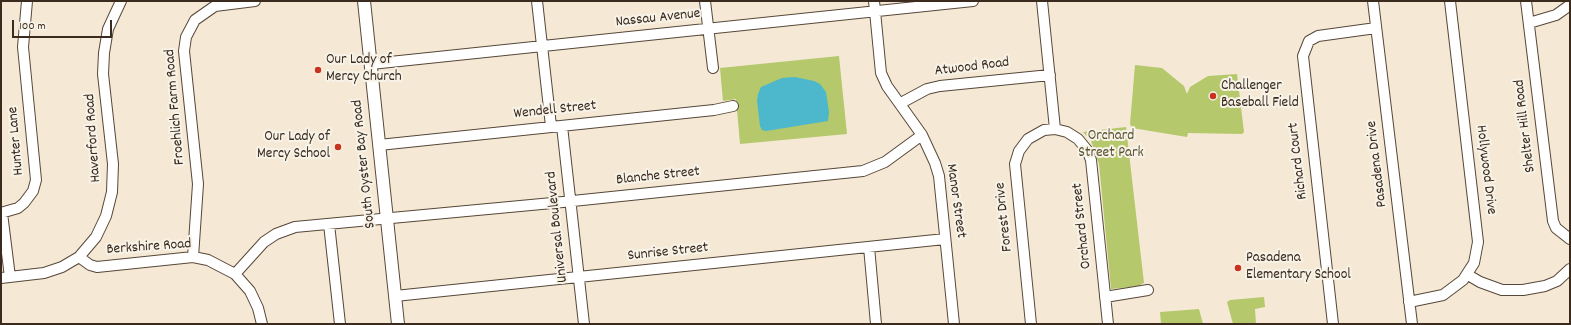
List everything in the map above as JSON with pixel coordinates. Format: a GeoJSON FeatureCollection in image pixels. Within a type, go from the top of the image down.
{"type":"FeatureCollection","features":[{"type":"Feature","properties":{"kind":"main road","name":"South Oyster Bay Road"},"geometry":{"type":"LineString","coordinates":[[364,1],[398,324]]}},
{"type":"Feature","properties":{"kind":"street","name":"Hunter Lane"},"geometry":{"type":"LineString","coordinates":[[2,213],[18,208],[24,203],[33,191],[36,180],[23,47],[27,1]]}},
{"type":"Feature","properties":{"kind":"street","name":"Haverford Road"},"geometry":{"type":"LineString","coordinates":[[5,277],[55,270],[79,257],[96,237],[106,216],[112,192],[113,164],[104,74],[104,53],[108,29],[121,1]]}},
{"type":"Feature","properties":{"kind":"street","name":"Froehlich Farm Road"},"geometry":{"type":"LineString","coordinates":[[193,257],[198,184],[185,41],[191,26],[204,12],[215,6],[233,2],[255,1]]}},
{"type":"Feature","properties":{"kind":"street"},"geometry":{"type":"LineString","coordinates":[[536,1],[551,126]]}},
{"type":"Feature","properties":{"kind":"street"},"geometry":{"type":"LineString","coordinates":[[705,1],[713,68]]}},
{"type":"Feature","properties":{"kind":"street","name":"Nassau Avenue"},"geometry":{"type":"LineString","coordinates":[[371,64],[708,29],[874,6],[973,1]]}},
{"type":"Feature","properties":{"kind":"street"},"geometry":{"type":"LineString","coordinates":[[1042,1],[1055,129]]}},
{"type":"Feature","properties":{"kind":"street","name":"Pasadena Drive"},"geometry":{"type":"LineString","coordinates":[[1373,1],[1412,324]]}},
{"type":"Feature","properties":{"kind":"street","name":"Hollywood Drive"},"geometry":{"type":"LineString","coordinates":[[1409,302],[1443,295],[1468,275],[1476,255],[1477,226],[1450,1]]}},
{"type":"Feature","properties":{"kind":"street","name":"Shelter Hill Road"},"geometry":{"type":"LineString","coordinates":[[1526,1],[1553,221],[1556,228],[1570,239]]}},
{"type":"Feature","properties":{"kind":"street"},"geometry":{"type":"LineString","coordinates":[[1529,23],[1556,15],[1570,5]]}},
{"type":"Feature","properties":{"kind":"street","name":"Manor Street"},"geometry":{"type":"LineString","coordinates":[[874,6],[882,74],[887,86],[922,135],[931,152],[938,176],[954,324]]}},
{"type":"Feature","properties":{"kind":"street","name":"Richard Court"},"geometry":{"type":"LineString","coordinates":[[1333,324],[1303,56],[1310,41],[1318,36],[1376,28]]}},
{"type":"Feature","properties":{"kind":"street","name":"Atwood Road"},"geometry":{"type":"LineString","coordinates":[[901,104],[927,89],[940,86],[1050,75]]}},
{"type":"Feature","properties":{"kind":"street","name":"Wendell Street"},"geometry":{"type":"LineString","coordinates":[[379,145],[733,106]]}},
{"type":"Feature","properties":{"kind":"street","name":"Universal Boulevard"},"geometry":{"type":"LineString","coordinates":[[562,126],[584,324]]}},
{"type":"Feature","properties":{"kind":"street","name":"Orchard Street"},"geometry":{"type":"LineString","coordinates":[[1055,129],[1067,132],[1078,139],[1087,150],[1091,160],[1108,324]]}},
{"type":"Feature","properties":{"kind":"street","name":"Forest Drive"},"geometry":{"type":"LineString","coordinates":[[1031,324],[1016,164],[1019,151],[1028,139],[1044,130],[1055,129]]}},
{"type":"Feature","properties":{"kind":"street","name":"Blanche Street"},"geometry":{"type":"LineString","coordinates":[[235,274],[256,250],[276,234],[295,228],[863,171],[885,162],[922,135]]}},
{"type":"Feature","properties":{"kind":"street"},"geometry":{"type":"LineString","coordinates":[[2,213],[5,277]]}},
{"type":"Feature","properties":{"kind":"street"},"geometry":{"type":"LineString","coordinates":[[329,224],[340,324]]}},
{"type":"Feature","properties":{"kind":"street","name":"Sunrise Street"},"geometry":{"type":"LineString","coordinates":[[395,296],[945,239]]}},
{"type":"Feature","properties":{"kind":"street"},"geometry":{"type":"LineString","coordinates":[[869,247],[874,324]]}},
{"type":"Feature","properties":{"kind":"street","name":"Berkshire Road"},"geometry":{"type":"LineString","coordinates":[[79,257],[90,265],[97,267],[193,257],[214,263],[235,274],[250,291],[258,308],[262,324]]}},
{"type":"Feature","properties":{"kind":"street"},"geometry":{"type":"LineString","coordinates":[[1468,275],[1480,282],[1502,290],[1523,290],[1545,286],[1557,281],[1570,269]]}},
{"type":"Feature","properties":{"kind":"street"},"geometry":{"type":"LineString","coordinates":[[1105,297],[1148,290]]}},
{"type":"Feature","properties":{"kind":"green space"},"geometry":{"type":"Polygon","coordinates":[[[839,56],[847,134],[740,144],[736,99],[723,101],[720,68],[839,56]]]}},
{"type":"Feature","properties":{"kind":"green space"},"geometry":{"type":"Polygon","coordinates":[[[1135,65],[1162,68],[1184,86],[1187,94],[1190,87],[1208,76],[1237,74],[1244,132],[1242,134],[1188,133],[1187,137],[1132,128],[1130,124],[1135,65]]]}},
{"type":"Feature","properties":{"kind":"green space","name":"Orchard Street Park"},"geometry":{"type":"Polygon","coordinates":[[[1126,127],[1144,283],[1141,284],[1141,286],[1111,289],[1099,164],[1091,141],[1083,132],[1126,127]]]}},
{"type":"Feature","properties":{"kind":"green space"},"geometry":{"type":"Polygon","coordinates":[[[1264,297],[1265,307],[1255,309],[1256,324],[1233,324],[1227,302],[1230,300],[1264,297]]]}},
{"type":"Feature","properties":{"kind":"green space"},"geometry":{"type":"Polygon","coordinates":[[[1199,309],[1203,324],[1161,324],[1160,312],[1199,309]]]}},
{"type":"Feature","properties":{"kind":"water"},"geometry":{"type":"Polygon","coordinates":[[[795,77],[814,81],[820,84],[826,92],[829,112],[828,121],[766,131],[762,130],[760,126],[757,101],[761,87],[782,78],[795,77]]]}},
{"type":"Feature","properties":{"kind":"place","name":"Our Lady of Mercy Church"},"geometry":{"type":"Point","coordinates":[318,70]}},
{"type":"Feature","properties":{"kind":"place","name":"Challenger Baseball Field"},"geometry":{"type":"Point","coordinates":[1213,96]}},
{"type":"Feature","properties":{"kind":"place","name":"Our Lady of Mercy School"},"geometry":{"type":"Point","coordinates":[338,147]}},
{"type":"Feature","properties":{"kind":"place","name":"Pasadena Elementary School"},"geometry":{"type":"Point","coordinates":[1238,268]}}]}
